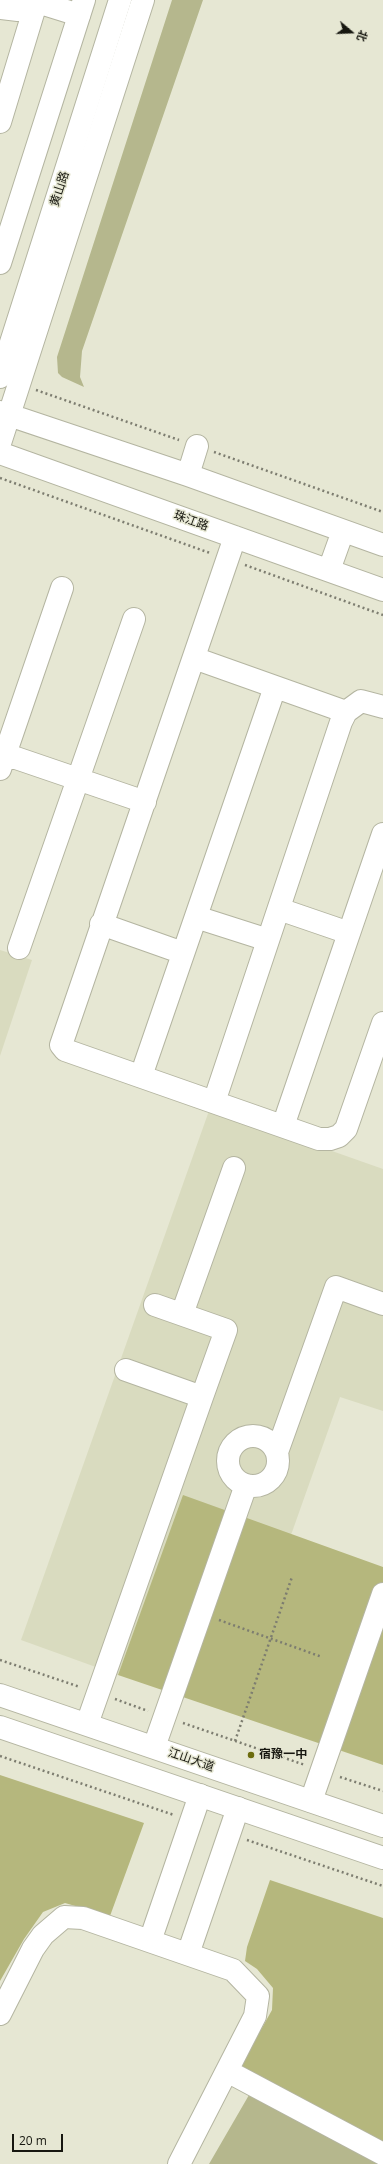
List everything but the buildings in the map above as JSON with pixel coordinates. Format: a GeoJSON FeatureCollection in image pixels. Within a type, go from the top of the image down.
{"type":"FeatureCollection","features":[{"type":"Feature","properties":{"kind":"main road"},"geometry":{"type":"LineString","coordinates":[[0,122],[33,0]]}},
{"type":"Feature","properties":{"kind":"main road"},"geometry":{"type":"LineString","coordinates":[[0,8],[18,10],[33,0],[81,8],[0,263]]}},
{"type":"Feature","properties":{"kind":"main road","name":"黄山路"},"geometry":{"type":"LineString","coordinates":[[0,377],[120,0]]}},
{"type":"Feature","properties":{"kind":"main road"},"geometry":{"type":"LineString","coordinates":[[0,443],[5,414],[143,0]]}},
{"type":"Feature","properties":{"kind":"main road"},"geometry":{"type":"LineString","coordinates":[[5,414],[188,475],[383,545]]}},
{"type":"Feature","properties":{"kind":"main road"},"geometry":{"type":"LineString","coordinates":[[188,475],[198,446]]}},
{"type":"Feature","properties":{"kind":"main road","name":"珠江路"},"geometry":{"type":"LineString","coordinates":[[0,453],[383,590]]}},
{"type":"Feature","properties":{"kind":"main road"},"geometry":{"type":"LineString","coordinates":[[329,570],[343,530]]}},
{"type":"Feature","properties":{"kind":"main road"},"geometry":{"type":"LineString","coordinates":[[236,537],[101,924],[61,1045],[65,1050],[283,1126],[319,1138],[330,1139],[339,1136],[346,1129],[383,1023]]}},
{"type":"Feature","properties":{"kind":"main road"},"geometry":{"type":"LineString","coordinates":[[62,588],[1,762],[14,769],[76,785],[142,809]]}},
{"type":"Feature","properties":{"kind":"main road"},"geometry":{"type":"LineString","coordinates":[[19,948],[134,619]]}},
{"type":"Feature","properties":{"kind":"main road"},"geometry":{"type":"LineString","coordinates":[[194,658],[346,712]]}},
{"type":"Feature","properties":{"kind":"main road"},"geometry":{"type":"LineString","coordinates":[[141,1076],[275,687]]}},
{"type":"Feature","properties":{"kind":"main road"},"geometry":{"type":"LineString","coordinates":[[214,1102],[278,909],[346,712],[361,701],[383,707]]}},
{"type":"Feature","properties":{"kind":"main road"},"geometry":{"type":"LineString","coordinates":[[283,1126],[383,834]]}},
{"type":"Feature","properties":{"kind":"main road"},"geometry":{"type":"LineString","coordinates":[[278,909],[349,933]]}},
{"type":"Feature","properties":{"kind":"main road"},"geometry":{"type":"LineString","coordinates":[[196,917],[268,940]]}},
{"type":"Feature","properties":{"kind":"main road"},"geometry":{"type":"LineString","coordinates":[[101,924],[183,953]]}},
{"type":"Feature","properties":{"kind":"main road"},"geometry":{"type":"LineString","coordinates":[[182,1314],[234,1168]]}},
{"type":"Feature","properties":{"kind":"main road"},"geometry":{"type":"LineString","coordinates":[[277,1452],[274,1445],[259,1436],[250,1435],[235,1443],[228,1458],[228,1467],[232,1475],[238,1481],[246,1485],[254,1486],[268,1481],[277,1468],[277,1452],[336,1287],[383,1304]]}},
{"type":"Feature","properties":{"kind":"main road"},"geometry":{"type":"LineString","coordinates":[[87,1724],[226,1330],[155,1305]]}},
{"type":"Feature","properties":{"kind":"main road"},"geometry":{"type":"LineString","coordinates":[[126,1370],[202,1397]]}},
{"type":"Feature","properties":{"kind":"main road"},"geometry":{"type":"LineString","coordinates":[[154,1747],[246,1485]]}},
{"type":"Feature","properties":{"kind":"main road"},"geometry":{"type":"LineString","coordinates":[[311,1801],[383,1594]]}},
{"type":"Feature","properties":{"kind":"main road","name":"江山大道"},"geometry":{"type":"LineString","coordinates":[[0,1695],[383,1826]]}},
{"type":"Feature","properties":{"kind":"main road"},"geometry":{"type":"LineString","coordinates":[[0,1727],[383,1858]]}},
{"type":"Feature","properties":{"kind":"main road"},"geometry":{"type":"LineString","coordinates":[[150,1941],[200,1795]]}},
{"type":"Feature","properties":{"kind":"main road"},"geometry":{"type":"LineString","coordinates":[[188,1954],[238,1808]]}},
{"type":"Feature","properties":{"kind":"main road"},"geometry":{"type":"LineString","coordinates":[[0,2014],[34,1949],[43,1935],[64,1917],[83,1918],[233,1970],[258,1996],[255,2016],[179,2164]]}},
{"type":"Feature","properties":{"kind":"main road"},"geometry":{"type":"LineString","coordinates":[[227,2071],[383,2154]]}},
{"type":"Feature","properties":{"kind":"path"},"geometry":{"type":"LineString","coordinates":[[0,478],[383,615]]}},
{"type":"Feature","properties":{"kind":"path"},"geometry":{"type":"LineString","coordinates":[[235,1741],[292,1577]]}},
{"type":"Feature","properties":{"kind":"path"},"geometry":{"type":"LineString","coordinates":[[201,1614],[322,1657]]}},
{"type":"Feature","properties":{"kind":"path"},"geometry":{"type":"LineString","coordinates":[[0,1660],[383,1792]]}},
{"type":"Feature","properties":{"kind":"shaded area"},"geometry":{"type":"Polygon","coordinates":[[[172,0],[203,0],[82,351],[80,377],[84,387],[62,377],[58,373],[57,357],[172,0]]]}},
{"type":"Feature","properties":{"kind":"shaded area"},"geometry":{"type":"Polygon","coordinates":[[[0,950],[32,960],[0,1056],[0,950]]]}},
{"type":"Feature","properties":{"kind":"shaded area"},"geometry":{"type":"Polygon","coordinates":[[[210,1108],[383,1169],[383,1411],[340,1397],[291,1535],[184,1496],[118,1675],[21,1640],[210,1108]]]}},
{"type":"Feature","properties":{"kind":"shaded area"},"geometry":{"type":"Polygon","coordinates":[[[249,2095],[378,2164],[209,2164],[249,2095]]]}},
{"type":"Feature","properties":{"kind":"green space"},"geometry":{"type":"Polygon","coordinates":[[[183,1495],[383,1567],[383,1765],[118,1675],[183,1495]]]}},
{"type":"Feature","properties":{"kind":"green space"},"geometry":{"type":"Polygon","coordinates":[[[0,1775],[144,1823],[110,1916],[65,1903],[43,1912],[24,1939],[0,1981],[0,1775]]]}},
{"type":"Feature","properties":{"kind":"green space"},"geometry":{"type":"Polygon","coordinates":[[[270,1880],[383,1918],[383,2147],[239,2069],[272,2010],[273,1988],[257,1969],[245,1961],[247,1947],[270,1880]]]}},
{"type":"Feature","properties":{"kind":"place","name":"宿豫一中"},"geometry":{"type":"Point","coordinates":[251,1755]}}]}
